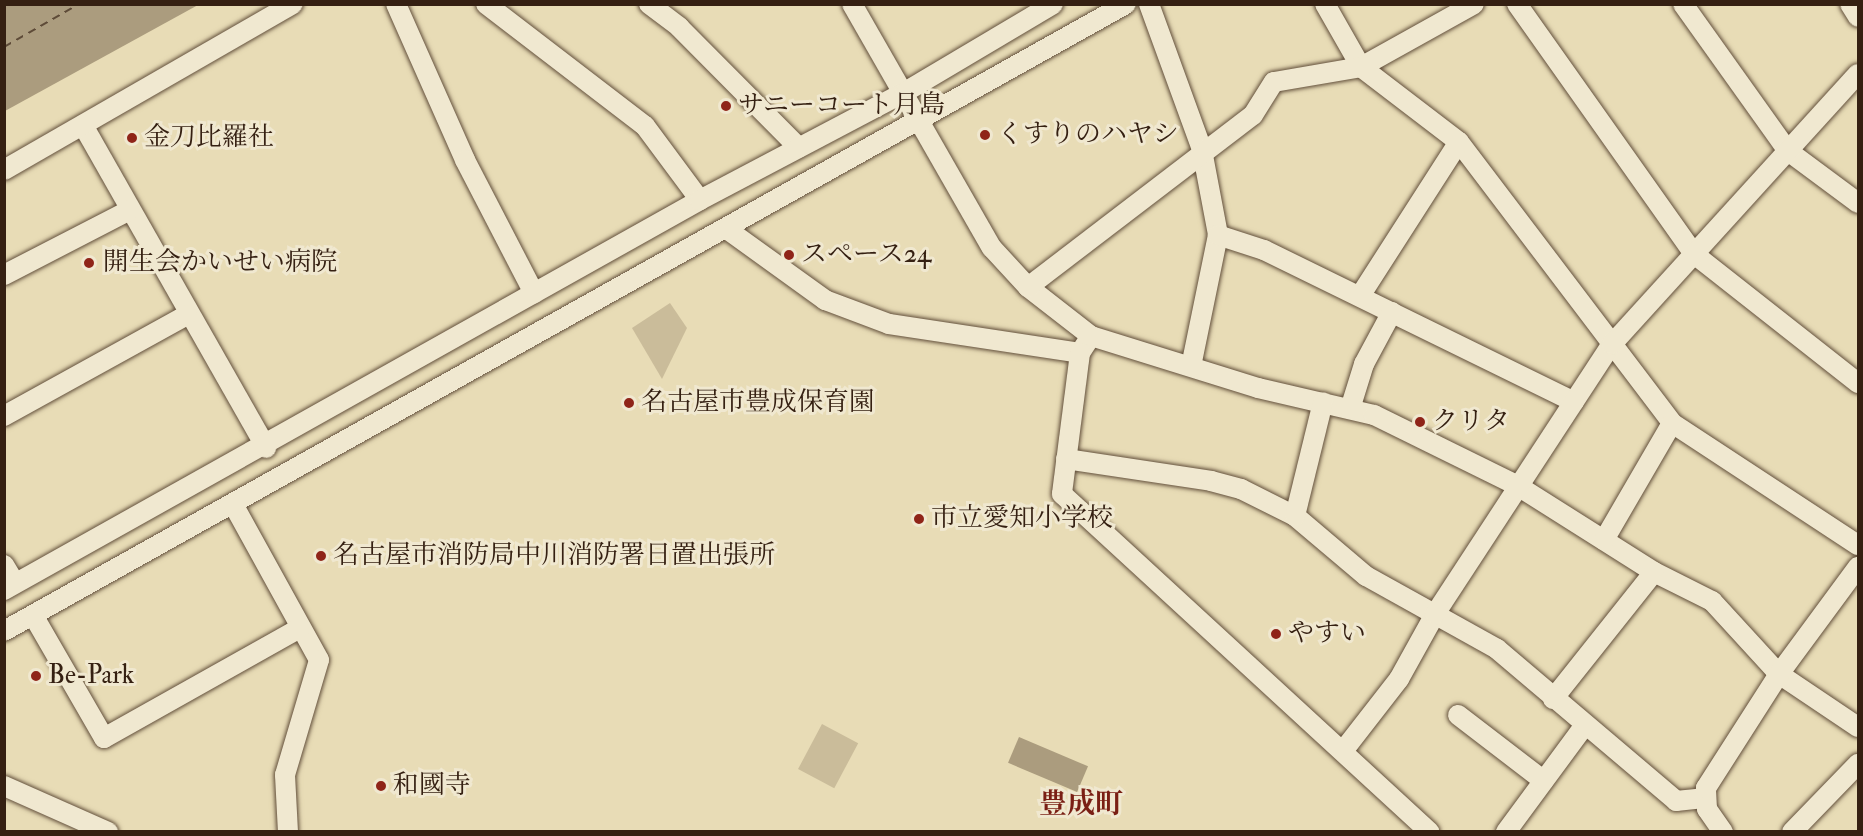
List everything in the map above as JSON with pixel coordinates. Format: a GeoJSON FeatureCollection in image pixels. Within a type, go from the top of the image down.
{"type":"FeatureCollection","features":[{"type":"Feature","properties":{"kind":"street"},"geometry":{"type":"LineString","coordinates":[[4,170],[84,127],[293,4]]}},
{"type":"Feature","properties":{"kind":"street"},"geometry":{"type":"LineString","coordinates":[[396,4],[465,160],[534,293]]}},
{"type":"Feature","properties":{"kind":"street"},"geometry":{"type":"LineString","coordinates":[[486,4],[645,126],[700,201]]}},
{"type":"Feature","properties":{"kind":"street"},"geometry":{"type":"LineString","coordinates":[[649,4],[679,27],[799,148]]}},
{"type":"Feature","properties":{"kind":"street"},"geometry":{"type":"LineString","coordinates":[[852,4],[905,92],[992,248],[1028,287],[1091,336],[1191,366],[1374,415],[1518,486],[1654,572],[1712,601],[1779,674],[1858,727]]}},
{"type":"Feature","properties":{"kind":"street"},"geometry":{"type":"LineString","coordinates":[[4,565],[10,587],[266,448],[534,293],[700,201],[905,92],[1053,4]]}},
{"type":"Feature","properties":{"kind":"street"},"geometry":{"type":"LineString","coordinates":[[4,631],[728,230],[1126,4]]}},
{"type":"Feature","properties":{"kind":"street"},"geometry":{"type":"LineString","coordinates":[[1149,4],[1202,150],[1218,235],[1191,366]]}},
{"type":"Feature","properties":{"kind":"street"},"geometry":{"type":"LineString","coordinates":[[1325,4],[1362,67],[1459,142],[1672,423],[1858,545]]}},
{"type":"Feature","properties":{"kind":"street"},"geometry":{"type":"LineString","coordinates":[[1028,287],[1202,150],[1252,115],[1274,82],[1362,67],[1474,4]]}},
{"type":"Feature","properties":{"kind":"street"},"geometry":{"type":"LineString","coordinates":[[1517,4],[1695,254],[1858,383]]}},
{"type":"Feature","properties":{"kind":"street"},"geometry":{"type":"LineString","coordinates":[[1683,4],[1788,151],[1858,203]]}},
{"type":"Feature","properties":{"kind":"street"},"geometry":{"type":"LineString","coordinates":[[1850,4],[1858,17]]}},
{"type":"Feature","properties":{"kind":"street"},"geometry":{"type":"LineString","coordinates":[[1343,751],[1399,679],[1435,614],[1612,344],[1858,74]]}},
{"type":"Feature","properties":{"kind":"street"},"geometry":{"type":"LineString","coordinates":[[84,127],[188,315],[266,448]]}},
{"type":"Feature","properties":{"kind":"street"},"geometry":{"type":"LineString","coordinates":[[1360,296],[1459,142]]}},
{"type":"Feature","properties":{"kind":"street"},"geometry":{"type":"LineString","coordinates":[[4,275],[130,210]]}},
{"type":"Feature","properties":{"kind":"street"},"geometry":{"type":"LineString","coordinates":[[728,230],[825,300],[897,327],[1080,353]]}},
{"type":"Feature","properties":{"kind":"street"},"geometry":{"type":"LineString","coordinates":[[1218,235],[1264,250],[1574,402]]}},
{"type":"Feature","properties":{"kind":"street"},"geometry":{"type":"LineString","coordinates":[[1350,409],[1364,364],[1392,312]]}},
{"type":"Feature","properties":{"kind":"street"},"geometry":{"type":"LineString","coordinates":[[4,416],[188,315]]}},
{"type":"Feature","properties":{"kind":"street"},"geometry":{"type":"LineString","coordinates":[[1091,336],[1080,353],[1062,494],[1429,831]]}},
{"type":"Feature","properties":{"kind":"street"},"geometry":{"type":"LineString","coordinates":[[1295,516],[1323,402]]}},
{"type":"Feature","properties":{"kind":"street"},"geometry":{"type":"LineString","coordinates":[[1604,540],[1672,423]]}},
{"type":"Feature","properties":{"kind":"street"},"geometry":{"type":"LineString","coordinates":[[1066,459],[1211,481],[1242,489],[1295,516],[1366,576],[1497,649],[1553,699],[1676,801],[1704,798]]}},
{"type":"Feature","properties":{"kind":"street"},"geometry":{"type":"LineString","coordinates":[[233,504],[319,660],[285,775],[288,831]]}},
{"type":"Feature","properties":{"kind":"street"},"geometry":{"type":"LineString","coordinates":[[1704,798],[1779,674],[1858,567]]}},
{"type":"Feature","properties":{"kind":"street"},"geometry":{"type":"LineString","coordinates":[[1553,699],[1654,572]]}},
{"type":"Feature","properties":{"kind":"street"},"geometry":{"type":"LineString","coordinates":[[33,615],[104,738],[300,628]]}},
{"type":"Feature","properties":{"kind":"street"},"geometry":{"type":"LineString","coordinates":[[1458,715],[1545,782]]}},
{"type":"Feature","properties":{"kind":"street"},"geometry":{"type":"LineString","coordinates":[[1506,831],[1545,782],[1585,725]]}},
{"type":"Feature","properties":{"kind":"street"},"geometry":{"type":"LineString","coordinates":[[1792,831],[1858,764]]}},
{"type":"Feature","properties":{"kind":"street"},"geometry":{"type":"LineString","coordinates":[[4,786],[108,831]]}},
{"type":"Feature","properties":{"kind":"street"},"geometry":{"type":"LineString","coordinates":[[1704,798],[1723,831]]}},
{"type":"Feature","properties":{"kind":"shaded area"},"geometry":{"type":"Polygon","coordinates":[[[5,4],[198,5],[5,111],[5,4]]]}},
{"type":"Feature","properties":{"kind":"shaded area"},"geometry":{"type":"Polygon","coordinates":[[[670,303],[687,328],[662,379],[632,328],[670,303]]]}},
{"type":"Feature","properties":{"kind":"shaded area"},"geometry":{"type":"Polygon","coordinates":[[[822,724],[858,743],[834,788],[798,769],[822,724]]]}},
{"type":"Feature","properties":{"kind":"shaded area"},"geometry":{"type":"Polygon","coordinates":[[[1019,737],[1088,766],[1077,792],[1008,763],[1019,737]]]}},
{"type":"Feature","properties":{"kind":"ferry route"},"geometry":{"type":"LineString","coordinates":[[4,47],[79,4]]}},
{"type":"Feature","properties":{"kind":"place","name":"サニーコート月島"},"geometry":{"type":"Point","coordinates":[726,106]}},
{"type":"Feature","properties":{"kind":"place","name":"くすりのハヤシ"},"geometry":{"type":"Point","coordinates":[985,135]}},
{"type":"Feature","properties":{"kind":"place","name":"金刀比羅社"},"geometry":{"type":"Point","coordinates":[132,138]}},
{"type":"Feature","properties":{"kind":"place","name":"スペース24"},"geometry":{"type":"Point","coordinates":[789,255]}},
{"type":"Feature","properties":{"kind":"place","name":"開生会かいせい病院"},"geometry":{"type":"Point","coordinates":[89,263]}},
{"type":"Feature","properties":{"kind":"place","name":"名古屋市豊成保育園"},"geometry":{"type":"Point","coordinates":[629,403]}},
{"type":"Feature","properties":{"kind":"place","name":"クリタ"},"geometry":{"type":"Point","coordinates":[1420,422]}},
{"type":"Feature","properties":{"kind":"place","name":"市立愛知小学校"},"geometry":{"type":"Point","coordinates":[919,519]}},
{"type":"Feature","properties":{"kind":"place","name":"名古屋市消防局中川消防署日置出張所"},"geometry":{"type":"Point","coordinates":[321,556]}},
{"type":"Feature","properties":{"kind":"place","name":"やすい"},"geometry":{"type":"Point","coordinates":[1276,634]}},
{"type":"Feature","properties":{"kind":"place","name":"Be-Park"},"geometry":{"type":"Point","coordinates":[36,676]}},
{"type":"Feature","properties":{"kind":"place","name":"和國寺"},"geometry":{"type":"Point","coordinates":[381,786]}},
{"type":"Feature","properties":{"kind":"district","name":"豊成町"},"geometry":{"type":"Point","coordinates":[1081,805]}}]}
